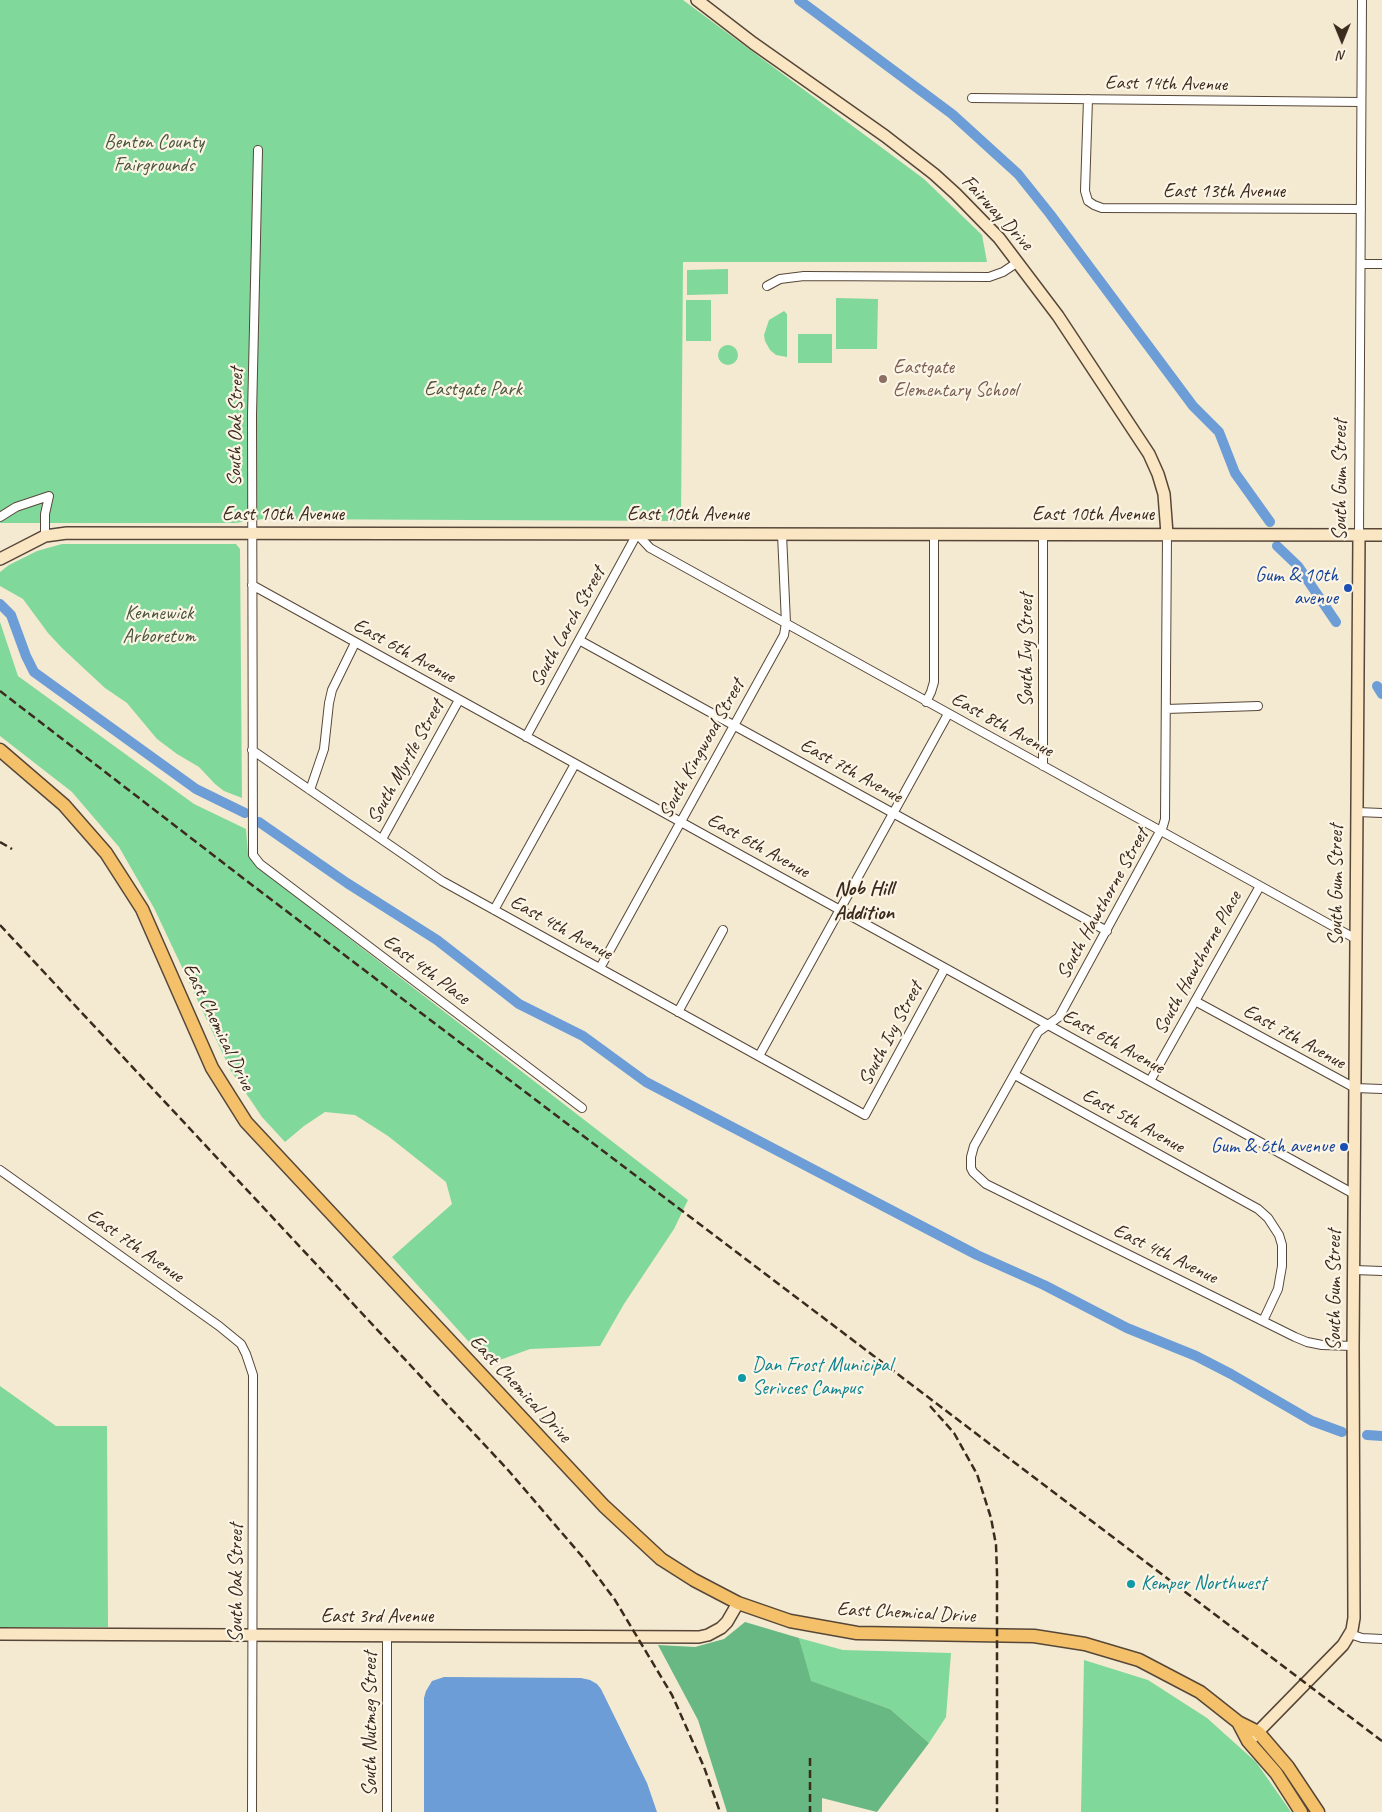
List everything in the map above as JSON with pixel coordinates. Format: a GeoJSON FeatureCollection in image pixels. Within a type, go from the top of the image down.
{"type":"FeatureCollection","features":[{"type":"Feature","properties":{"kind":"main road","name":"East Chemical Drive"},"geometry":{"type":"LineString","coordinates":[[0,750],[64,805],[106,853],[142,909],[212,1068],[246,1122],[604,1506],[661,1559],[694,1580],[738,1602],[790,1621],[857,1633],[1034,1636],[1085,1644],[1139,1660],[1200,1692],[1238,1722],[1258,1732]]}},
{"type":"Feature","properties":{"kind":"main road","name":"East Chemical Drive"},"geometry":{"type":"LineString","coordinates":[[1238,1722],[1248,1741]]}},
{"type":"Feature","properties":{"kind":"main road"},"geometry":{"type":"LineString","coordinates":[[1258,1732],[1288,1767],[1318,1812]]}},
{"type":"Feature","properties":{"kind":"main road"},"geometry":{"type":"LineString","coordinates":[[1248,1741],[1276,1773],[1301,1812]]}},
{"type":"Feature","properties":{"kind":"street","name":"Fairway Drive"},"geometry":{"type":"LineString","coordinates":[[697,0],[885,136],[934,174],[979,216],[1018,262],[1058,316],[1149,454],[1164,494],[1167,534]]}},
{"type":"Feature","properties":{"kind":"street","name":"South Gum Street"},"geometry":{"type":"LineString","coordinates":[[1248,1741],[1340,1649],[1350,1634],[1354,1613],[1353,1346],[1362,0]]}},
{"type":"Feature","properties":{"kind":"street","name":"East 14th Avenue"},"geometry":{"type":"LineString","coordinates":[[972,98],[1361,102]]}},
{"type":"Feature","properties":{"kind":"street","name":"East 13th Avenue"},"geometry":{"type":"LineString","coordinates":[[1088,99],[1085,191],[1088,201],[1102,208],[1361,209]]}},
{"type":"Feature","properties":{"kind":"street","name":"South Oak Street"},"geometry":{"type":"LineString","coordinates":[[253,855],[251,534],[258,150]]}},
{"type":"Feature","properties":{"kind":"street"},"geometry":{"type":"LineString","coordinates":[[767,286],[780,280],[804,276],[989,277],[1003,272],[1018,262]]}},
{"type":"Feature","properties":{"kind":"street"},"geometry":{"type":"LineString","coordinates":[[1361,264],[1382,264]]}},
{"type":"Feature","properties":{"kind":"street"},"geometry":{"type":"LineString","coordinates":[[0,517],[16,507],[49,496],[45,514],[45,536]]}},
{"type":"Feature","properties":{"kind":"street","name":"East 10th Avenue"},"geometry":{"type":"LineString","coordinates":[[0,559],[45,536],[66,533],[1382,535]]}},
{"type":"Feature","properties":{"kind":"street","name":"East 8th Avenue"},"geometry":{"type":"LineString","coordinates":[[637,534],[650,548],[1356,939]]}},
{"type":"Feature","properties":{"kind":"street","name":"South Larch Street"},"geometry":{"type":"LineString","coordinates":[[526,737],[637,534]]}},
{"type":"Feature","properties":{"kind":"street","name":"South Kingwood Street"},"geometry":{"type":"LineString","coordinates":[[600,968],[784,636],[786,623],[782,534]]}},
{"type":"Feature","properties":{"kind":"street"},"geometry":{"type":"LineString","coordinates":[[926,702],[934,682],[934,534]]}},
{"type":"Feature","properties":{"kind":"street","name":"South Ivy Street"},"geometry":{"type":"LineString","coordinates":[[1043,534],[1043,766]]}},
{"type":"Feature","properties":{"kind":"street","name":"South Hawthorne Street"},"geometry":{"type":"LineString","coordinates":[[971,1168],[974,1146],[1038,1032],[1059,1017],[1161,832],[1165,819],[1167,534]]}},
{"type":"Feature","properties":{"kind":"street","name":"East 6th Avenue"},"geometry":{"type":"LineString","coordinates":[[252,585],[1354,1194]]}},
{"type":"Feature","properties":{"kind":"street","name":"East 7th Avenue"},"geometry":{"type":"LineString","coordinates":[[579,640],[1107,931]]}},
{"type":"Feature","properties":{"kind":"street"},"geometry":{"type":"LineString","coordinates":[[310,790],[324,750],[330,697],[356,643]]}},
{"type":"Feature","properties":{"kind":"street","name":"South Myrtle Street"},"geometry":{"type":"LineString","coordinates":[[382,839],[459,700]]}},
{"type":"Feature","properties":{"kind":"street"},"geometry":{"type":"LineString","coordinates":[[1166,710],[1258,706]]}},
{"type":"Feature","properties":{"kind":"street"},"geometry":{"type":"LineString","coordinates":[[759,1056],[948,714]]}},
{"type":"Feature","properties":{"kind":"street","name":"East 4th Avenue"},"geometry":{"type":"LineString","coordinates":[[252,750],[442,881],[865,1115]]}},
{"type":"Feature","properties":{"kind":"street"},"geometry":{"type":"LineString","coordinates":[[494,910],[574,764]]}},
{"type":"Feature","properties":{"kind":"street"},"geometry":{"type":"LineString","coordinates":[[1357,812],[1382,813]]}},
{"type":"Feature","properties":{"kind":"street","name":"East 4th Place"},"geometry":{"type":"LineString","coordinates":[[253,855],[260,864],[582,1108]]}},
{"type":"Feature","properties":{"kind":"street","name":"South Hawthorne Place"},"geometry":{"type":"LineString","coordinates":[[1150,1081],[1260,886]]}},
{"type":"Feature","properties":{"kind":"street"},"geometry":{"type":"LineString","coordinates":[[678,1012],[723,930]]}},
{"type":"Feature","properties":{"kind":"street","name":"South Ivy Street"},"geometry":{"type":"LineString","coordinates":[[865,1115],[945,968]]}},
{"type":"Feature","properties":{"kind":"street","name":"East 7th Avenue"},"geometry":{"type":"LineString","coordinates":[[1195,1001],[1355,1088],[1382,1089]]}},
{"type":"Feature","properties":{"kind":"street","name":"East 5th Avenue"},"geometry":{"type":"LineString","coordinates":[[1015,1074],[1258,1209],[1268,1218],[1275,1226],[1282,1245],[1282,1266],[1278,1289],[1263,1320]]}},
{"type":"Feature","properties":{"kind":"street","name":"East 4th Avenue"},"geometry":{"type":"LineString","coordinates":[[971,1168],[986,1184],[1307,1342],[1322,1345],[1353,1346]]}},
{"type":"Feature","properties":{"kind":"street","name":"East 7th Avenue"},"geometry":{"type":"LineString","coordinates":[[0,1170],[225,1330],[241,1344],[246,1354]]}},
{"type":"Feature","properties":{"kind":"street"},"geometry":{"type":"LineString","coordinates":[[1354,1270],[1382,1271]]}},
{"type":"Feature","properties":{"kind":"street","name":"South Oak Street"},"geometry":{"type":"LineString","coordinates":[[246,1354],[252,1375],[252,1812]]}},
{"type":"Feature","properties":{"kind":"street","name":"East 3rd Avenue"},"geometry":{"type":"LineString","coordinates":[[0,1634],[699,1637],[708,1635],[721,1628],[738,1602]]}},
{"type":"Feature","properties":{"kind":"street"},"geometry":{"type":"LineString","coordinates":[[1350,1634],[1362,1638],[1382,1639]]}},
{"type":"Feature","properties":{"kind":"street","name":"South Nutmeg Street"},"geometry":{"type":"LineString","coordinates":[[387,1812],[388,1636]]}},
{"type":"Feature","properties":{"kind":"green space","name":"Benton County Fairgrounds"},"geometry":{"type":"Polygon","coordinates":[[[0,0],[683,0],[924,179],[982,235],[987,262],[683,262],[681,521],[263,519],[235,523],[0,523],[0,0]]]}},
{"type":"Feature","properties":{"kind":"green space"},"geometry":{"type":"Polygon","coordinates":[[[728,269],[728,294],[687,295],[687,270],[728,269]]]}},
{"type":"Feature","properties":{"kind":"green space"},"geometry":{"type":"Polygon","coordinates":[[[836,298],[878,299],[877,349],[836,349],[836,298]]]}},
{"type":"Feature","properties":{"kind":"green space"},"geometry":{"type":"Polygon","coordinates":[[[686,300],[711,300],[711,341],[686,341],[686,300]]]}},
{"type":"Feature","properties":{"kind":"green space"},"geometry":{"type":"Polygon","coordinates":[[[784,311],[787,314],[787,357],[776,355],[770,350],[764,335],[769,320],[784,311]]]}},
{"type":"Feature","properties":{"kind":"green space"},"geometry":{"type":"Polygon","coordinates":[[[798,334],[832,334],[832,363],[798,363],[798,334]]]}},
{"type":"Feature","properties":{"kind":"green space"},"geometry":{"type":"Polygon","coordinates":[[[728,345],[735,348],[738,355],[735,362],[728,365],[721,362],[718,355],[721,348],[728,345]]]}},
{"type":"Feature","properties":{"kind":"green space","name":"Kennewick Arboretum"},"geometry":{"type":"Polygon","coordinates":[[[62,544],[236,544],[240,549],[242,798],[224,791],[199,767],[157,739],[127,703],[105,688],[62,648],[48,633],[23,599],[0,586],[0,572],[9,565],[37,551],[62,544]]]}},
{"type":"Feature","properties":{"kind":"green space"},"geometry":{"type":"Polygon","coordinates":[[[0,622],[18,676],[194,804],[246,829],[248,853],[257,867],[688,1200],[674,1229],[624,1304],[600,1346],[530,1349],[489,1364],[392,1257],[452,1204],[446,1182],[388,1136],[355,1115],[325,1112],[285,1142],[262,1117],[231,1071],[154,908],[119,847],[72,792],[0,736],[0,622]]]}},
{"type":"Feature","properties":{"kind":"green space"},"geometry":{"type":"Polygon","coordinates":[[[0,1386],[56,1426],[107,1426],[108,1627],[0,1627],[0,1386]]]}},
{"type":"Feature","properties":{"kind":"green space"},"geometry":{"type":"Polygon","coordinates":[[[745,1622],[799,1638],[811,1681],[890,1709],[929,1743],[877,1812],[822,1798],[822,1812],[727,1812],[698,1720],[658,1645],[695,1647],[724,1639],[745,1622]]]}},
{"type":"Feature","properties":{"kind":"green space"},"geometry":{"type":"Polygon","coordinates":[[[799,1638],[843,1650],[951,1653],[946,1717],[929,1743],[890,1709],[810,1681],[799,1638]]]}},
{"type":"Feature","properties":{"kind":"green space"},"geometry":{"type":"Polygon","coordinates":[[[1084,1660],[1148,1680],[1207,1718],[1256,1762],[1291,1812],[1081,1812],[1084,1660]]]}},
{"type":"Feature","properties":{"kind":"water"},"geometry":{"type":"Polygon","coordinates":[[[444,1677],[581,1678],[597,1684],[647,1783],[657,1812],[424,1812],[424,1698],[432,1681],[444,1677]]]}},
{"type":"Feature","properties":{"kind":"waterway"},"geometry":{"type":"LineString","coordinates":[[799,0],[952,114],[1018,174],[1193,406],[1219,432],[1235,473],[1270,522]]}},
{"type":"Feature","properties":{"kind":"waterway"},"geometry":{"type":"LineString","coordinates":[[1277,546],[1298,566],[1336,622]]}},
{"type":"Feature","properties":{"kind":"waterway"},"geometry":{"type":"LineString","coordinates":[[0,604],[11,615],[34,672],[196,789],[245,813]]}},
{"type":"Feature","properties":{"kind":"waterway"},"geometry":{"type":"LineString","coordinates":[[1377,686],[1382,694]]}},
{"type":"Feature","properties":{"kind":"waterway"},"geometry":{"type":"LineString","coordinates":[[259,822],[347,883],[437,940],[519,1004],[583,1036],[646,1082],[977,1255],[1044,1285],[1127,1328],[1196,1356],[1312,1421],[1342,1432]]}},
{"type":"Feature","properties":{"kind":"waterway"},"geometry":{"type":"LineString","coordinates":[[1367,1435],[1382,1436]]}},
{"type":"Feature","properties":{"kind":"railway"},"geometry":{"type":"LineString","coordinates":[[0,691],[252,885],[1382,1741]]}},
{"type":"Feature","properties":{"kind":"railway"},"geometry":{"type":"LineString","coordinates":[[0,842],[12,849]]}},
{"type":"Feature","properties":{"kind":"railway"},"geometry":{"type":"LineString","coordinates":[[0,925],[508,1470],[586,1561],[615,1600],[672,1695],[704,1767],[720,1812]]}},
{"type":"Feature","properties":{"kind":"railway"},"geometry":{"type":"LineString","coordinates":[[930,1406],[954,1433],[977,1474],[991,1518],[996,1545],[997,1812]]}},
{"type":"Feature","properties":{"kind":"railway"},"geometry":{"type":"LineString","coordinates":[[810,1758],[810,1812]]}},
{"type":"Feature","properties":{"kind":"place","name":"Eastgate Elementary School"},"geometry":{"type":"Point","coordinates":[883,379]}},
{"type":"Feature","properties":{"kind":"place","name":"Gum & 10th avenue"},"geometry":{"type":"Point","coordinates":[1348,588]}},
{"type":"Feature","properties":{"kind":"place","name":"Gum & 6th avenue"},"geometry":{"type":"Point","coordinates":[1344,1147]}},
{"type":"Feature","properties":{"kind":"place","name":"Dan Frost Municipal Serivces Campus"},"geometry":{"type":"Point","coordinates":[742,1378]}},
{"type":"Feature","properties":{"kind":"place","name":"Kemper Northwest"},"geometry":{"type":"Point","coordinates":[1131,1584]}},
{"type":"Feature","properties":{"kind":"district","name":"Nob Hill Addition"},"geometry":{"type":"Point","coordinates":[864,901]}},
{"type":"Feature","properties":{"kind":"park label","name":"Eastgate Park"},"geometry":{"type":"Point","coordinates":[473,390]}}]}
